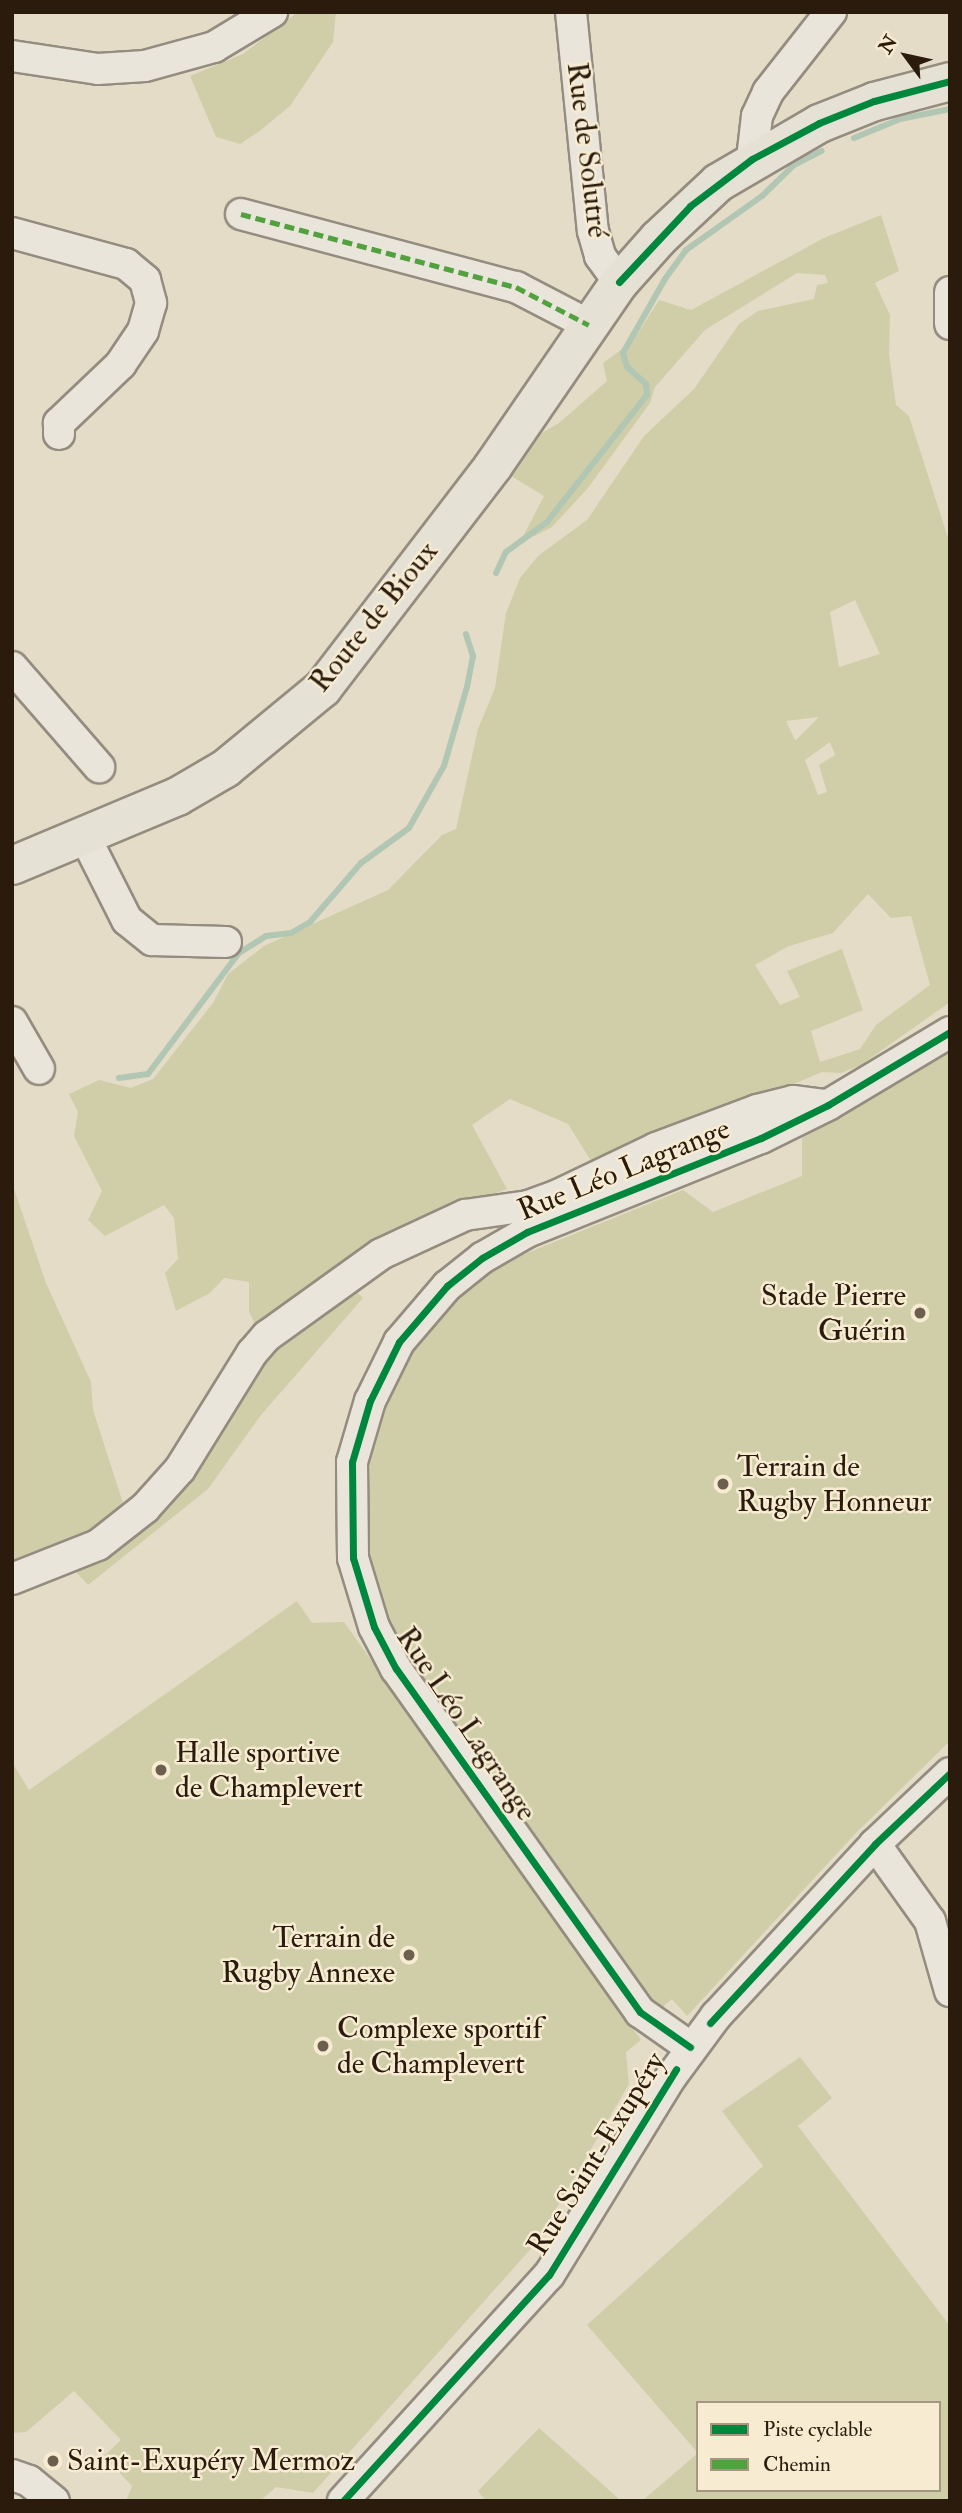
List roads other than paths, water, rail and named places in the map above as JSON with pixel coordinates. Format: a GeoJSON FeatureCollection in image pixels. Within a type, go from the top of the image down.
{"type":"FeatureCollection","features":[{"type":"Feature","properties":{"kind":"main road","name":"Route de Bioux"},"geometry":{"type":"LineString","coordinates":[[12,865],[85,837],[177,796],[225,768],[322,688],[493,465],[619,282],[690,206],[752,159],[819,122],[874,101],[950,81]]}},
{"type":"Feature","properties":{"kind":"street"},"geometry":{"type":"LineString","coordinates":[[12,56],[98,69],[145,66],[214,47],[272,12]]}},
{"type":"Feature","properties":{"kind":"street","name":"Rue de Solutré"},"geometry":{"type":"LineString","coordinates":[[571,12],[593,231],[600,256],[619,282]]}},
{"type":"Feature","properties":{"kind":"street"},"geometry":{"type":"LineString","coordinates":[[752,159],[757,117],[772,87],[831,12]]}},
{"type":"Feature","properties":{"kind":"street"},"geometry":{"type":"LineString","coordinates":[[241,214],[516,288],[589,325]]}},
{"type":"Feature","properties":{"kind":"street"},"geometry":{"type":"LineString","coordinates":[[12,233],[126,264],[145,280],[151,303],[143,331],[121,365],[59,423],[59,434]]}},
{"type":"Feature","properties":{"kind":"street"},"geometry":{"type":"LineString","coordinates":[[950,292],[950,324]]}},
{"type":"Feature","properties":{"kind":"street"},"geometry":{"type":"LineString","coordinates":[[12,667],[99,767]]}},
{"type":"Feature","properties":{"kind":"street"},"geometry":{"type":"LineString","coordinates":[[85,837],[127,920],[152,940],[226,942]]}},
{"type":"Feature","properties":{"kind":"street"},"geometry":{"type":"LineString","coordinates":[[12,1022],[39,1069]]}},
{"type":"Feature","properties":{"kind":"street","name":"Rue Léo Lagrange"},"geometry":{"type":"LineString","coordinates":[[690,2048],[640,2012],[396,1670],[374,1627],[352,1558],[352,1462],[370,1401],[399,1342],[447,1286],[482,1258],[527,1232],[723,1156],[828,1105],[950,1032]]}},
{"type":"Feature","properties":{"kind":"street"},"geometry":{"type":"LineString","coordinates":[[12,1579],[98,1545],[145,1508],[180,1469],[252,1353],[267,1336],[381,1254],[465,1215],[528,1206],[558,1195],[656,1148],[757,1110],[793,1101],[828,1105]]}},
{"type":"Feature","properties":{"kind":"street","name":"Rue Saint-Exupéry"},"geometry":{"type":"LineString","coordinates":[[343,2501],[549,2275],[690,2048],[875,1844],[950,1773]]}},
{"type":"Feature","properties":{"kind":"street"},"geometry":{"type":"LineString","coordinates":[[875,1844],[930,1921],[950,1991]]}},
{"type":"Feature","properties":{"kind":"street"},"geometry":{"type":"LineString","coordinates":[[12,2475],[29,2481],[54,2501]]}},
{"type":"Feature","properties":{"kind":"waterway"},"geometry":{"type":"LineString","coordinates":[[854,138],[900,119],[950,109]]}},
{"type":"Feature","properties":{"kind":"waterway"},"geometry":{"type":"LineString","coordinates":[[496,573],[506,552],[547,522],[647,395],[646,384],[627,367],[623,353],[665,279],[686,250],[762,196],[794,165],[822,151]]}},
{"type":"Feature","properties":{"kind":"waterway"},"geometry":{"type":"LineString","coordinates":[[119,1078],[148,1074],[239,953],[266,936],[291,933],[310,922],[361,863],[409,828],[444,766],[467,687],[473,656],[466,634]]}},
{"type":"Feature","properties":{"kind":"place","name":"Stade Pierre Guérin"},"geometry":{"type":"Point","coordinates":[920,1313]}},
{"type":"Feature","properties":{"kind":"place","name":"Terrain de Rugby Honneur"},"geometry":{"type":"Point","coordinates":[723,1484]}},
{"type":"Feature","properties":{"kind":"place","name":"Halle sportive de Champlevert"},"geometry":{"type":"Point","coordinates":[161,1770]}},
{"type":"Feature","properties":{"kind":"place","name":"Terrain de Rugby Annexe"},"geometry":{"type":"Point","coordinates":[409,1955]}},
{"type":"Feature","properties":{"kind":"place","name":"Complexe sportif de Champlevert"},"geometry":{"type":"Point","coordinates":[323,2046]}},
{"type":"Feature","properties":{"kind":"place","name":"Saint-Exupéry Mermoz"},"geometry":{"type":"Point","coordinates":[53,2461]}}]}
